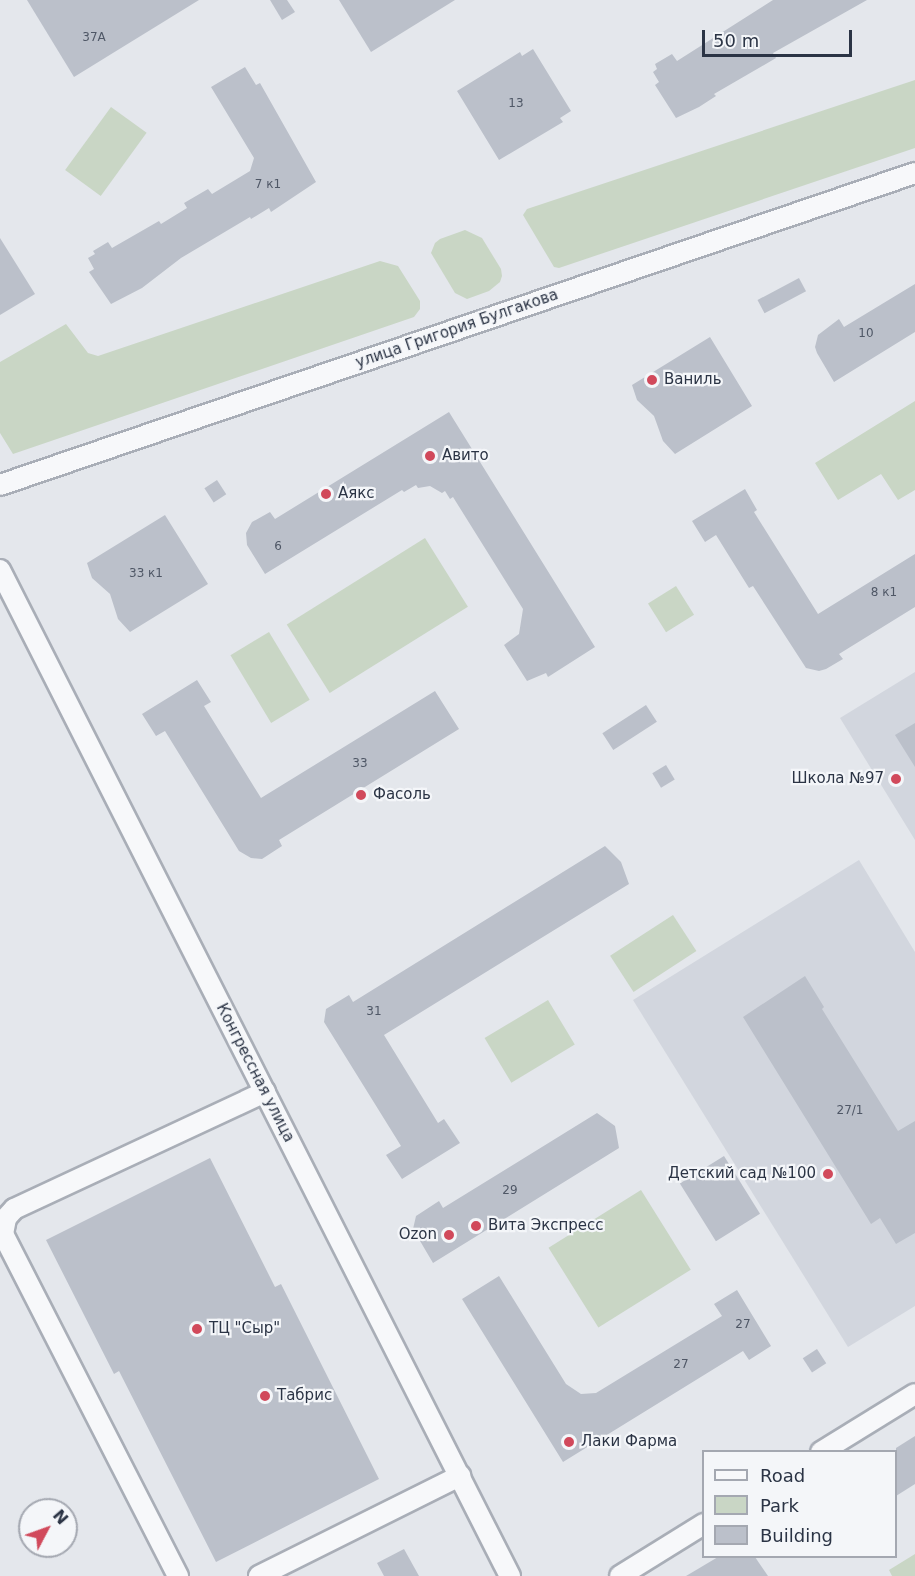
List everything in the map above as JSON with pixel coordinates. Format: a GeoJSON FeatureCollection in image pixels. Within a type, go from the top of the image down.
{"type":"FeatureCollection","features":[{"type":"Feature","properties":{"kind":"street","name":"улица Григория Булгакова"},"geometry":{"type":"LineString","coordinates":[[0,485],[915,173]]}},
{"type":"Feature","properties":{"kind":"street","name":"Конгрессная улица"},"geometry":{"type":"LineString","coordinates":[[0,570],[510,1576]]}},
{"type":"Feature","properties":{"kind":"street"},"geometry":{"type":"LineString","coordinates":[[178,1576],[3,1234],[6,1218],[14,1209],[265,1092]]}},
{"type":"Feature","properties":{"kind":"street"},"geometry":{"type":"LineString","coordinates":[[824,1450],[915,1394]]}},
{"type":"Feature","properties":{"kind":"street"},"geometry":{"type":"LineString","coordinates":[[259,1576],[460,1476]]}},
{"type":"Feature","properties":{"kind":"street"},"geometry":{"type":"LineString","coordinates":[[620,1576],[702,1525]]}},
{"type":"Feature","properties":{"kind":"shaded area","name":"Школа №97"},"geometry":{"type":"Polygon","coordinates":[[[915,672],[915,840],[840,718],[915,672]]]}},
{"type":"Feature","properties":{"kind":"shaded area","name":"Детский сад №100"},"geometry":{"type":"Polygon","coordinates":[[[859,860],[915,952],[915,1306],[848,1347],[633,1000],[859,860]]]}},
{"type":"Feature","properties":{"kind":"green space"},"geometry":{"type":"Polygon","coordinates":[[[915,80],[915,148],[559,268],[554,267],[523,215],[527,209],[915,80]]]}},
{"type":"Feature","properties":{"kind":"green space"},"geometry":{"type":"Polygon","coordinates":[[[111,107],[147,133],[101,196],[65,170],[111,107]]]}},
{"type":"Feature","properties":{"kind":"green space"},"geometry":{"type":"Polygon","coordinates":[[[465,230],[482,238],[501,269],[502,276],[500,282],[489,291],[467,299],[455,293],[431,253],[435,243],[440,239],[465,230]]]}},
{"type":"Feature","properties":{"kind":"green space"},"geometry":{"type":"Polygon","coordinates":[[[380,261],[398,266],[420,301],[420,309],[414,317],[13,454],[0,433],[0,362],[66,324],[88,353],[98,356],[380,261]]]}},
{"type":"Feature","properties":{"kind":"green space"},"geometry":{"type":"Polygon","coordinates":[[[915,401],[915,490],[898,500],[881,474],[838,500],[815,463],[915,401]]]}},
{"type":"Feature","properties":{"kind":"green space"},"geometry":{"type":"Polygon","coordinates":[[[425,538],[468,607],[330,693],[287,624],[425,538]]]}},
{"type":"Feature","properties":{"kind":"green space"},"geometry":{"type":"Polygon","coordinates":[[[676,586],[694,615],[666,632],[648,603],[676,586]]]}},
{"type":"Feature","properties":{"kind":"green space"},"geometry":{"type":"Polygon","coordinates":[[[269,632],[310,700],[271,723],[230,655],[269,632]]]}},
{"type":"Feature","properties":{"kind":"green space"},"geometry":{"type":"Polygon","coordinates":[[[673,915],[696,951],[634,992],[610,956],[673,915]]]}},
{"type":"Feature","properties":{"kind":"green space"},"geometry":{"type":"Polygon","coordinates":[[[548,1000],[575,1045],[511,1083],[485,1038],[548,1000]]]}},
{"type":"Feature","properties":{"kind":"green space"},"geometry":{"type":"Polygon","coordinates":[[[641,1190],[691,1270],[598,1327],[549,1248],[641,1190]]]}},
{"type":"Feature","properties":{"kind":"green space"},"geometry":{"type":"Polygon","coordinates":[[[915,1554],[915,1576],[892,1576],[889,1570],[915,1554]]]}},
{"type":"Feature","properties":{"kind":"building"},"geometry":{"type":"Polygon","coordinates":[[[27,0],[199,0],[74,77],[27,0]]]}},
{"type":"Feature","properties":{"kind":"building"},"geometry":{"type":"Polygon","coordinates":[[[270,0],[287,0],[295,12],[282,20],[270,0]]]}},
{"type":"Feature","properties":{"kind":"building"},"geometry":{"type":"Polygon","coordinates":[[[339,0],[455,0],[371,52],[339,0]]]}},
{"type":"Feature","properties":{"kind":"building"},"geometry":{"type":"Polygon","coordinates":[[[773,0],[867,0],[773,53],[776,58],[714,94],[716,96],[699,107],[676,118],[655,85],[659,82],[653,72],[657,69],[655,64],[672,54],[677,61],[773,0]]]}},
{"type":"Feature","properties":{"kind":"building"},"geometry":{"type":"Polygon","coordinates":[[[533,49],[571,111],[560,118],[563,122],[499,160],[457,91],[520,52],[522,56],[533,49]]]}},
{"type":"Feature","properties":{"kind":"building"},"geometry":{"type":"Polygon","coordinates":[[[245,67],[256,85],[260,83],[316,182],[271,212],[269,208],[251,219],[250,217],[181,258],[142,288],[111,304],[89,272],[94,269],[88,258],[95,254],[93,251],[108,242],[112,248],[159,221],[161,224],[187,208],[184,203],[208,189],[212,194],[250,171],[254,158],[211,87],[245,67]]]}},
{"type":"Feature","properties":{"kind":"building"},"geometry":{"type":"Polygon","coordinates":[[[0,238],[35,294],[0,315],[0,238]]]}},
{"type":"Feature","properties":{"kind":"building"},"geometry":{"type":"Polygon","coordinates":[[[799,278],[806,291],[765,313],[758,300],[799,278]]]}},
{"type":"Feature","properties":{"kind":"building"},"geometry":{"type":"Polygon","coordinates":[[[915,284],[915,332],[834,382],[817,353],[815,347],[818,335],[839,319],[844,327],[915,284]]]}},
{"type":"Feature","properties":{"kind":"building"},"geometry":{"type":"Polygon","coordinates":[[[710,337],[752,406],[675,454],[663,441],[654,416],[637,400],[632,385],[710,337]]]}},
{"type":"Feature","properties":{"kind":"building"},"geometry":{"type":"Polygon","coordinates":[[[449,412],[595,647],[548,677],[546,673],[527,681],[504,645],[519,634],[523,609],[453,497],[450,499],[445,491],[442,493],[430,486],[418,488],[416,485],[404,492],[402,490],[265,574],[247,545],[246,533],[252,522],[270,512],[275,519],[449,412]]]}},
{"type":"Feature","properties":{"kind":"building"},"geometry":{"type":"Polygon","coordinates":[[[217,480],[226,494],[214,502],[204,488],[217,480]]]}},
{"type":"Feature","properties":{"kind":"building"},"geometry":{"type":"Polygon","coordinates":[[[745,489],[757,510],[754,512],[818,614],[915,554],[915,607],[839,654],[843,659],[826,669],[819,671],[806,668],[753,586],[749,588],[716,535],[705,542],[692,521],[745,489]]]}},
{"type":"Feature","properties":{"kind":"building"},"geometry":{"type":"Polygon","coordinates":[[[165,515],[208,584],[130,632],[118,619],[110,594],[92,578],[87,563],[165,515]]]}},
{"type":"Feature","properties":{"kind":"building"},"geometry":{"type":"Polygon","coordinates":[[[197,680],[211,702],[204,706],[261,798],[435,691],[459,729],[279,840],[282,846],[262,859],[251,858],[239,851],[165,731],[156,736],[142,714],[197,680]]]}},
{"type":"Feature","properties":{"kind":"building"},"geometry":{"type":"Polygon","coordinates":[[[646,705],[657,722],[613,750],[602,733],[646,705]]]}},
{"type":"Feature","properties":{"kind":"building"},"geometry":{"type":"Polygon","coordinates":[[[915,723],[915,767],[895,735],[915,723]]]}},
{"type":"Feature","properties":{"kind":"building"},"geometry":{"type":"Polygon","coordinates":[[[666,765],[675,780],[661,788],[652,773],[666,765]]]}},
{"type":"Feature","properties":{"kind":"building"},"geometry":{"type":"Polygon","coordinates":[[[605,846],[621,862],[629,884],[384,1035],[438,1123],[444,1119],[460,1143],[402,1179],[386,1155],[401,1146],[324,1022],[326,1009],[349,995],[353,1002],[605,846]]]}},
{"type":"Feature","properties":{"kind":"building"},"geometry":{"type":"Polygon","coordinates":[[[805,976],[824,1007],[822,1009],[898,1131],[915,1121],[915,1233],[896,1244],[880,1218],[871,1224],[743,1017],[805,976]]]}},
{"type":"Feature","properties":{"kind":"building"},"geometry":{"type":"Polygon","coordinates":[[[597,1113],[615,1126],[619,1148],[433,1263],[413,1229],[416,1216],[439,1201],[443,1208],[597,1113]]]}},
{"type":"Feature","properties":{"kind":"building"},"geometry":{"type":"Polygon","coordinates":[[[724,1156],[760,1214],[716,1241],[680,1184],[724,1156]]]}},
{"type":"Feature","properties":{"kind":"building","name":"ТЦ \"Сыр\""},"geometry":{"type":"Polygon","coordinates":[[[210,1158],[275,1287],[281,1284],[379,1479],[216,1562],[119,1371],[114,1374],[46,1240],[210,1158]]]}},
{"type":"Feature","properties":{"kind":"building"},"geometry":{"type":"Polygon","coordinates":[[[499,1276],[566,1384],[581,1394],[596,1393],[722,1316],[714,1304],[737,1290],[771,1346],[749,1360],[743,1351],[563,1462],[462,1299],[499,1276]]]}},
{"type":"Feature","properties":{"kind":"building"},"geometry":{"type":"Polygon","coordinates":[[[817,1349],[826,1363],[812,1373],[803,1358],[817,1349]]]}},
{"type":"Feature","properties":{"kind":"building"},"geometry":{"type":"Polygon","coordinates":[[[915,1436],[915,1484],[897,1495],[897,1450],[896,1448],[915,1436]]]}},
{"type":"Feature","properties":{"kind":"building"},"geometry":{"type":"Polygon","coordinates":[[[404,1549],[419,1576],[384,1576],[377,1563],[404,1549]]]}},
{"type":"Feature","properties":{"kind":"building"},"geometry":{"type":"Polygon","coordinates":[[[716,1558],[756,1558],[768,1576],[686,1576],[716,1558]]]}},
{"type":"Feature","properties":{"kind":"place","name":"Ваниль"},"geometry":{"type":"Point","coordinates":[652,380]}},
{"type":"Feature","properties":{"kind":"place","name":"Авито"},"geometry":{"type":"Point","coordinates":[430,456]}},
{"type":"Feature","properties":{"kind":"place","name":"Аякс"},"geometry":{"type":"Point","coordinates":[326,494]}},
{"type":"Feature","properties":{"kind":"place","name":"Школа №97"},"geometry":{"type":"Point","coordinates":[896,779]}},
{"type":"Feature","properties":{"kind":"place","name":"Фасоль"},"geometry":{"type":"Point","coordinates":[361,795]}},
{"type":"Feature","properties":{"kind":"place","name":"Детский сад №100"},"geometry":{"type":"Point","coordinates":[828,1174]}},
{"type":"Feature","properties":{"kind":"place","name":"Вита Экспресс"},"geometry":{"type":"Point","coordinates":[476,1226]}},
{"type":"Feature","properties":{"kind":"place","name":"Ozon"},"geometry":{"type":"Point","coordinates":[449,1235]}},
{"type":"Feature","properties":{"kind":"place","name":"ТЦ \"Сыр\""},"geometry":{"type":"Point","coordinates":[197,1329]}},
{"type":"Feature","properties":{"kind":"place","name":"Табрис"},"geometry":{"type":"Point","coordinates":[265,1396]}},
{"type":"Feature","properties":{"kind":"place","name":"Лаки Фарма"},"geometry":{"type":"Point","coordinates":[569,1442]}}]}
